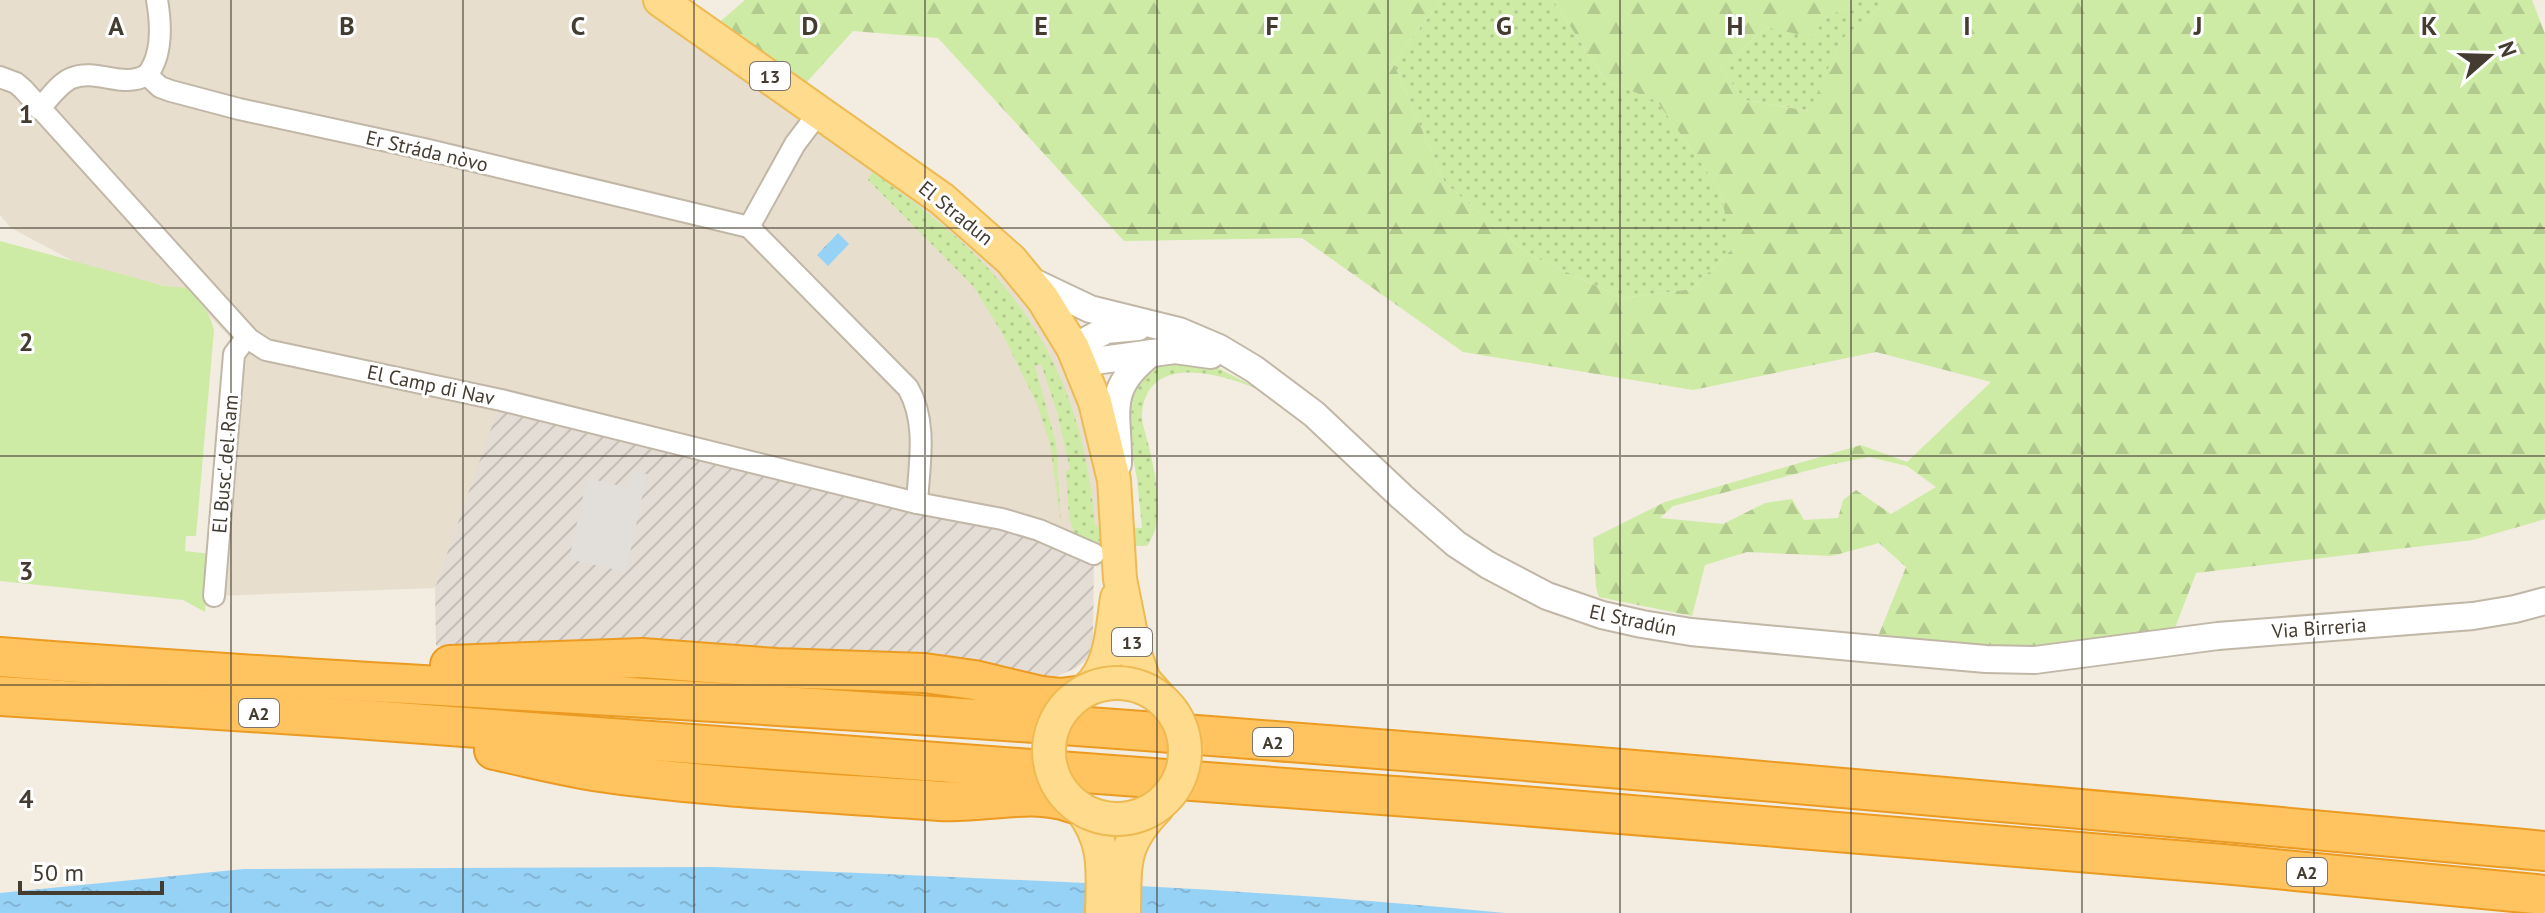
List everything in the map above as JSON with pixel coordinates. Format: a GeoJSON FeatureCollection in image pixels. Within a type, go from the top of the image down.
{"type":"FeatureCollection","features":[{"type":"Feature","properties":{"kind":"highway","name":"A2"},"geometry":{"type":"LineString","coordinates":[[0,657],[859,711],[1465,757],[2545,851]]}},
{"type":"Feature","properties":{"kind":"highway"},"geometry":{"type":"LineString","coordinates":[[249,675],[642,658],[805,670],[924,673],[974,680],[1041,696],[1060,698],[1082,693]]}},
{"type":"Feature","properties":{"kind":"highway","name":"A2"},"geometry":{"type":"LineString","coordinates":[[0,696],[343,718],[1463,801],[2223,864],[2545,895]]}},
{"type":"Feature","properties":{"kind":"highway"},"geometry":{"type":"LineString","coordinates":[[343,718],[606,773],[958,802],[1038,795],[1057,797],[1076,806]]}},
{"type":"Feature","properties":{"kind":"main road","name":"13"},"geometry":{"type":"LineString","coordinates":[[660,0],[820,111]]}},
{"type":"Feature","properties":{"kind":"main road","name":"El Stradun"},"geometry":{"type":"LineString","coordinates":[[820,111],[966,219],[1011,260],[1028,280],[1076,355]]}},
{"type":"Feature","properties":{"kind":"main road","name":"13"},"geometry":{"type":"LineString","coordinates":[[1076,355],[1095,402],[1108,448],[1117,516],[1120,579],[1138,668],[1159,697]]}},
{"type":"Feature","properties":{"kind":"main road","name":"13"},"geometry":{"type":"LineString","coordinates":[[1082,693],[1097,681],[1107,657],[1120,579]]}},
{"type":"Feature","properties":{"kind":"main road"},"geometry":{"type":"LineString","coordinates":[[1102,913],[1101,850],[1096,832],[1059,787],[1051,768],[1049,748],[1053,729],[1062,711],[1082,693],[1106,683],[1125,683],[1159,697],[1174,712],[1183,732],[1186,753],[1182,774],[1172,793],[1137,830],[1129,848],[1124,913]]}},
{"type":"Feature","properties":{"kind":"main road"},"geometry":{"type":"LineString","coordinates":[[1076,806],[1098,817],[1118,820],[1139,817],[1157,808]]}},
{"type":"Feature","properties":{"kind":"street"},"geometry":{"type":"LineString","coordinates":[[0,77],[16,83],[39,109],[63,83],[72,78],[88,76],[132,81],[147,75],[154,65],[158,48],[160,28],[157,0]]}},
{"type":"Feature","properties":{"kind":"street","name":"Er Stráda nòvo"},"geometry":{"type":"LineString","coordinates":[[147,75],[154,83],[171,91],[239,109],[424,149],[749,227]]}},
{"type":"Feature","properties":{"kind":"street","name":"El Camp di Nav"},"geometry":{"type":"LineString","coordinates":[[39,109],[258,346],[278,353],[501,400],[917,503],[1026,525],[1094,554]]}},
{"type":"Feature","properties":{"kind":"street"},"geometry":{"type":"LineString","coordinates":[[820,111],[795,144],[749,227],[908,388],[921,421],[917,503]]}},
{"type":"Feature","properties":{"kind":"street","name":"El Stradun"},"geometry":{"type":"LineString","coordinates":[[1028,280],[1090,309],[1202,339],[1254,369]]}},
{"type":"Feature","properties":{"kind":"street","name":"El Stradun"},"geometry":{"type":"LineString","coordinates":[[1076,355],[1106,330],[1158,327]]}},
{"type":"Feature","properties":{"kind":"street","name":"El Busc' del Ram"},"geometry":{"type":"LineString","coordinates":[[214,596],[234,354],[247,337]]}},
{"type":"Feature","properties":{"kind":"street"},"geometry":{"type":"LineString","coordinates":[[1076,355],[1189,350],[1254,369]]}},
{"type":"Feature","properties":{"kind":"street"},"geometry":{"type":"LineString","coordinates":[[1117,516],[1119,433],[1116,407],[1120,388],[1129,372],[1151,353]]}},
{"type":"Feature","properties":{"kind":"street","name":"El Stradún"},"geometry":{"type":"LineString","coordinates":[[1254,369],[1314,414],[1456,544],[1525,586],[1578,607],[1642,624],[1691,632],[1873,649],[2035,660],[2092,653]]}},
{"type":"Feature","properties":{"kind":"street","name":"Via Birreria"},"geometry":{"type":"LineString","coordinates":[[2092,653],[2218,636],[2473,616],[2545,601]]}},
{"type":"Feature","properties":{"kind":"shaded area"},"geometry":{"type":"Polygon","coordinates":[[[0,0],[660,0],[942,199],[1066,335],[1118,525],[1094,554],[502,401],[435,588],[214,596],[238,346],[186,291],[79,264],[11,228],[0,215],[0,0]]]}},
{"type":"Feature","properties":{"kind":"shaded area"},"geometry":{"type":"Polygon","coordinates":[[[501,400],[917,503],[1094,554],[1093,643],[1086,660],[1055,677],[1027,676],[922,659],[436,646],[435,588],[501,400]]]}},
{"type":"Feature","properties":{"kind":"shaded area"},"geometry":{"type":"Polygon","coordinates":[[[633,471],[647,474],[626,572],[569,559],[587,478],[629,488],[633,471]]]}},
{"type":"Feature","properties":{"kind":"green space"},"geometry":{"type":"Polygon","coordinates":[[[745,0],[1442,0],[1393,62],[1445,183],[1528,254],[1622,298],[1692,289],[1731,250],[1721,191],[1657,101],[1606,81],[1553,0],[1860,0],[1823,19],[1814,38],[1766,27],[1721,69],[1745,100],[1809,111],[1841,40],[1884,4],[1884,0],[2532,0],[2545,34],[2545,519],[2473,540],[2196,573],[2170,641],[2092,653],[1873,649],[1906,567],[1879,543],[1832,556],[1747,552],[1705,565],[1692,616],[1599,597],[1593,538],[1665,502],[1861,445],[1907,462],[1991,382],[1876,352],[1693,390],[1463,352],[1302,238],[1124,241],[938,38],[853,31],[796,94],[707,33],[745,0]],[[1869,457],[1829,465],[1673,506],[1660,518],[1723,524],[1765,503],[1792,499],[1804,520],[1838,518],[1843,500],[1856,490],[1891,514],[1936,487],[1907,466],[1869,457]]]}},
{"type":"Feature","properties":{"kind":"green space"},"geometry":{"type":"Polygon","coordinates":[[[1442,0],[1553,0],[1606,81],[1657,101],[1721,191],[1732,249],[1692,289],[1622,298],[1528,254],[1445,183],[1393,62],[1442,0]]]}},
{"type":"Feature","properties":{"kind":"green space"},"geometry":{"type":"Polygon","coordinates":[[[1860,0],[1884,0],[1884,4],[1841,40],[1810,111],[1745,100],[1721,69],[1766,27],[1813,37],[1823,19],[1860,0]]]}},
{"type":"Feature","properties":{"kind":"green space"},"geometry":{"type":"Polygon","coordinates":[[[872,172],[971,251],[1002,284],[1028,319],[1050,355],[1067,394],[1080,436],[1095,526],[1142,528],[1137,479],[1124,414],[1132,387],[1149,369],[1166,360],[1214,366],[1266,393],[1232,380],[1193,373],[1174,374],[1159,380],[1148,393],[1142,417],[1156,481],[1158,510],[1157,523],[1147,546],[1095,545],[1075,535],[1069,518],[1066,471],[1070,469],[1057,412],[1041,364],[1035,366],[1056,443],[1061,524],[1050,444],[1037,404],[1002,333],[973,286],[868,180],[872,172]]]}},
{"type":"Feature","properties":{"kind":"green space"},"geometry":{"type":"Polygon","coordinates":[[[0,241],[165,286],[187,288],[207,312],[214,330],[196,536],[186,536],[185,551],[211,554],[205,612],[183,600],[0,581],[0,241]]]}},
{"type":"Feature","properties":{"kind":"water"},"geometry":{"type":"Polygon","coordinates":[[[838,233],[849,244],[828,266],[817,255],[838,233]]]}},
{"type":"Feature","properties":{"kind":"water"},"geometry":{"type":"Polygon","coordinates":[[[713,867],[1208,890],[1505,913],[0,913],[0,893],[244,869],[713,867]]]}}]}
